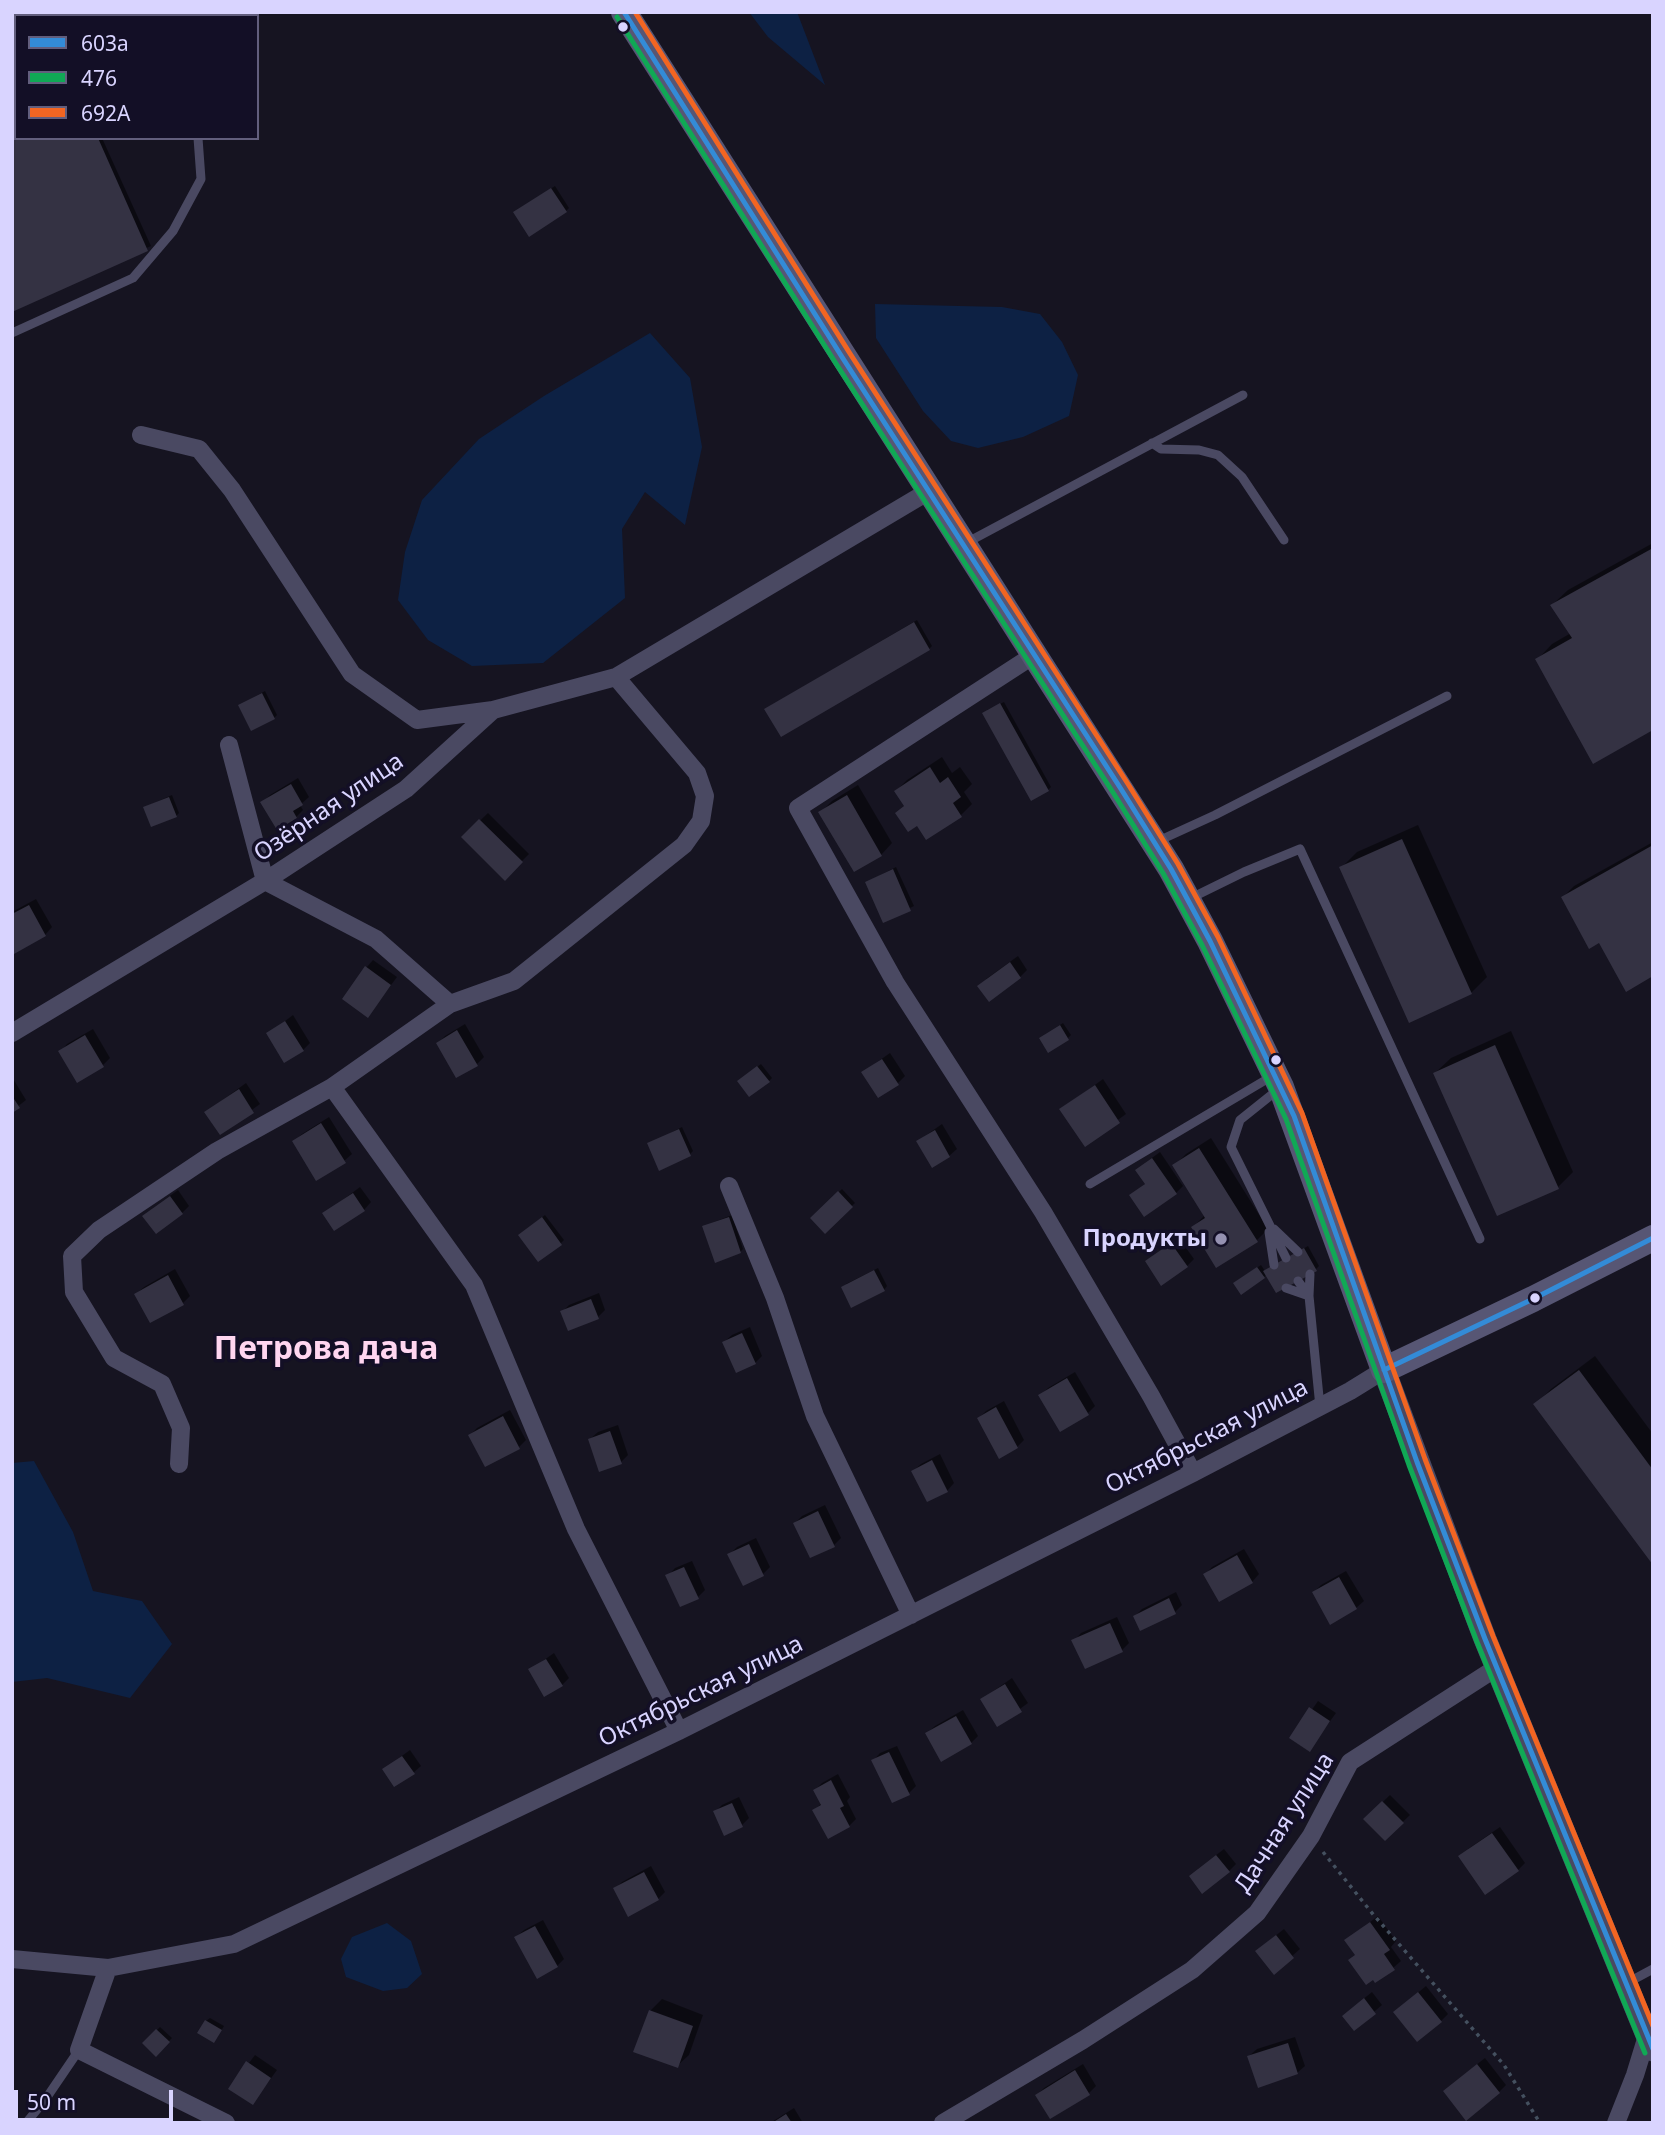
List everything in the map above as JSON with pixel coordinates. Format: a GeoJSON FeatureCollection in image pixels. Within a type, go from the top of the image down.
{"type":"FeatureCollection","features":[{"type":"Feature","properties":{"kind":"main road"},"geometry":{"type":"LineString","coordinates":[[624,12],[1188,900],[1278,1080],[1326,1205],[1384,1370],[1653,1238]]}},
{"type":"Feature","properties":{"kind":"street"},"geometry":{"type":"LineString","coordinates":[[141,435],[199,449],[232,490],[352,674],[417,720],[493,710]]}},
{"type":"Feature","properties":{"kind":"street","name":"Озёрная улица"},"geometry":{"type":"LineString","coordinates":[[12,1033],[265,881],[406,789],[493,710],[616,677],[929,491]]}},
{"type":"Feature","properties":{"kind":"street"},"geometry":{"type":"LineString","coordinates":[[1034,655],[798,808],[895,982],[1043,1212],[1193,1473]]}},
{"type":"Feature","properties":{"kind":"street"},"geometry":{"type":"LineString","coordinates":[[179,1464],[181,1428],[162,1384],[114,1359],[74,1292],[72,1256],[99,1230],[217,1151],[332,1087],[450,1004],[514,981],[684,845],[701,821],[705,796],[697,773],[616,677]]}},
{"type":"Feature","properties":{"kind":"street"},"geometry":{"type":"LineString","coordinates":[[229,746],[265,881],[376,939],[450,1004]]}},
{"type":"Feature","properties":{"kind":"street"},"geometry":{"type":"LineString","coordinates":[[332,1087],[474,1285],[576,1529],[679,1731]]}},
{"type":"Feature","properties":{"kind":"street"},"geometry":{"type":"LineString","coordinates":[[729,1186],[775,1298],[816,1416],[911,1615]]}},
{"type":"Feature","properties":{"kind":"street"},"geometry":{"type":"LineString","coordinates":[[1384,1370],[1496,1668],[1650,2043],[1616,2123]]}},
{"type":"Feature","properties":{"kind":"street","name":"Октябрьская улица"},"geometry":{"type":"LineString","coordinates":[[12,1959],[108,1968],[234,1944],[679,1731],[1193,1473],[1320,1407],[1384,1370]]}},
{"type":"Feature","properties":{"kind":"street","name":"Дачная улица"},"geometry":{"type":"LineString","coordinates":[[943,2123],[1083,2040],[1192,1970],[1256,1913],[1311,1836],[1350,1762],[1496,1668]]}},
{"type":"Feature","properties":{"kind":"street"},"geometry":{"type":"LineString","coordinates":[[108,1968],[79,2050],[226,2123]]}},
{"type":"Feature","properties":{"kind":"lane"},"geometry":{"type":"LineString","coordinates":[[12,333],[133,278],[173,232],[201,179],[198,140]]}},
{"type":"Feature","properties":{"kind":"lane"},"geometry":{"type":"LineString","coordinates":[[964,544],[1243,395]]}},
{"type":"Feature","properties":{"kind":"lane"},"geometry":{"type":"LineString","coordinates":[[1152,443],[1161,449],[1199,450],[1218,455],[1242,477],[1284,540]]}},
{"type":"Feature","properties":{"kind":"lane"},"geometry":{"type":"LineString","coordinates":[[1154,843],[1227,809],[1447,696]]}},
{"type":"Feature","properties":{"kind":"lane"},"geometry":{"type":"LineString","coordinates":[[1188,900],[1244,872],[1300,849],[1480,1239]]}},
{"type":"Feature","properties":{"kind":"lane"},"geometry":{"type":"LineString","coordinates":[[1090,1184],[1278,1080]]}},
{"type":"Feature","properties":{"kind":"lane"},"geometry":{"type":"LineString","coordinates":[[1278,1080],[1240,1120],[1231,1147],[1286,1258]]}},
{"type":"Feature","properties":{"kind":"lane"},"geometry":{"type":"LineString","coordinates":[[1267,1223],[1297,1252]]}},
{"type":"Feature","properties":{"kind":"lane"},"geometry":{"type":"LineString","coordinates":[[1267,1223],[1274,1265]]}},
{"type":"Feature","properties":{"kind":"lane"},"geometry":{"type":"LineString","coordinates":[[1310,1274],[1309,1296],[1320,1407]]}},
{"type":"Feature","properties":{"kind":"lane"},"geometry":{"type":"LineString","coordinates":[[1298,1281],[1309,1296]]}},
{"type":"Feature","properties":{"kind":"lane"},"geometry":{"type":"LineString","coordinates":[[1286,1288],[1309,1296]]}},
{"type":"Feature","properties":{"kind":"lane"},"geometry":{"type":"LineString","coordinates":[[1627,1983],[1653,1969]]}},
{"type":"Feature","properties":{"kind":"lane"},"geometry":{"type":"LineString","coordinates":[[26,2123],[79,2050]]}},
{"type":"Feature","properties":{"kind":"path"},"geometry":{"type":"LineString","coordinates":[[1311,1836],[1372,1913],[1504,2065],[1540,2123]]}},
{"type":"Feature","properties":{"kind":"water"},"geometry":{"type":"Polygon","coordinates":[[[749,12],[797,12],[825,85],[768,37],[749,12]]]}},
{"type":"Feature","properties":{"kind":"water"},"geometry":{"type":"Polygon","coordinates":[[[875,304],[1002,307],[1040,314],[1062,342],[1078,375],[1069,416],[1023,437],[978,448],[951,441],[923,411],[876,338],[875,304]]]}},
{"type":"Feature","properties":{"kind":"water"},"geometry":{"type":"Polygon","coordinates":[[[650,333],[690,378],[702,447],[685,525],[645,492],[622,529],[625,598],[543,663],[472,666],[428,640],[398,600],[405,552],[422,500],[479,439],[544,396],[650,333]]]}},
{"type":"Feature","properties":{"kind":"water"},"geometry":{"type":"Polygon","coordinates":[[[34,1461],[73,1532],[93,1591],[142,1601],[172,1644],[130,1698],[47,1678],[12,1682],[12,1463],[34,1461]]]}},
{"type":"Feature","properties":{"kind":"water"},"geometry":{"type":"Polygon","coordinates":[[[387,1923],[411,1941],[422,1974],[407,1988],[383,1991],[346,1977],[341,1959],[352,1937],[387,1923]]]}},
{"type":"Feature","properties":{"kind":"building"},"geometry":{"type":"Polygon","coordinates":[[[41,12],[42,14],[19,14],[41,12]]]}},
{"type":"Feature","properties":{"kind":"building"},"geometry":{"type":"Polygon","coordinates":[[[14,16],[14,140],[99,140],[148,251],[12,312],[14,16]]]}},
{"type":"Feature","properties":{"kind":"building"},"geometry":{"type":"Polygon","coordinates":[[[551,188],[567,212],[529,237],[513,212],[551,188]]]}},
{"type":"Feature","properties":{"kind":"building"},"geometry":{"type":"Polygon","coordinates":[[[1653,548],[1653,730],[1593,764],[1535,659],[1572,638],[1550,605],[1653,548]]]}},
{"type":"Feature","properties":{"kind":"building"},"geometry":{"type":"Polygon","coordinates":[[[914,622],[930,650],[781,737],[764,709],[914,622]]]}},
{"type":"Feature","properties":{"kind":"building"},"geometry":{"type":"Polygon","coordinates":[[[262,693],[275,719],[251,731],[238,705],[262,693]]]}},
{"type":"Feature","properties":{"kind":"building"},"geometry":{"type":"Polygon","coordinates":[[[1000,703],[1049,791],[1031,801],[982,713],[1000,703]]]}},
{"type":"Feature","properties":{"kind":"building"},"geometry":{"type":"Polygon","coordinates":[[[930,767],[940,783],[948,777],[961,797],[953,803],[962,817],[926,840],[917,826],[908,832],[895,813],[904,806],[894,791],[930,767]]]}},
{"type":"Feature","properties":{"kind":"building"},"geometry":{"type":"Polygon","coordinates":[[[291,784],[303,805],[293,811],[297,818],[277,830],[260,802],[291,784]]]}},
{"type":"Feature","properties":{"kind":"building"},"geometry":{"type":"Polygon","coordinates":[[[847,795],[882,856],[854,872],[818,812],[847,795]]]}},
{"type":"Feature","properties":{"kind":"building"},"geometry":{"type":"Polygon","coordinates":[[[169,797],[177,817],[151,827],[143,807],[169,797]]]}},
{"type":"Feature","properties":{"kind":"building"},"geometry":{"type":"Polygon","coordinates":[[[479,819],[523,862],[505,881],[461,837],[479,819]]]}},
{"type":"Feature","properties":{"kind":"building"},"geometry":{"type":"Polygon","coordinates":[[[1402,839],[1472,994],[1409,1023],[1339,867],[1402,839]]]}},
{"type":"Feature","properties":{"kind":"building"},"geometry":{"type":"Polygon","coordinates":[[[1653,845],[1653,976],[1626,992],[1599,943],[1589,949],[1561,897],[1653,845]]]}},
{"type":"Feature","properties":{"kind":"building"},"geometry":{"type":"Polygon","coordinates":[[[893,869],[911,911],[883,923],[865,882],[893,869]]]}},
{"type":"Feature","properties":{"kind":"building"},"geometry":{"type":"Polygon","coordinates":[[[29,905],[46,936],[14,954],[12,914],[29,905]]]}},
{"type":"Feature","properties":{"kind":"building"},"geometry":{"type":"Polygon","coordinates":[[[1010,962],[1021,978],[989,1002],[977,986],[1010,962]]]}},
{"type":"Feature","properties":{"kind":"building"},"geometry":{"type":"Polygon","coordinates":[[[365,966],[391,985],[368,1018],[342,999],[365,966]]]}},
{"type":"Feature","properties":{"kind":"building"},"geometry":{"type":"Polygon","coordinates":[[[285,1021],[304,1051],[284,1063],[266,1033],[285,1021]]]}},
{"type":"Feature","properties":{"kind":"building"},"geometry":{"type":"Polygon","coordinates":[[[1060,1025],[1069,1040],[1048,1053],[1039,1038],[1060,1025]]]}},
{"type":"Feature","properties":{"kind":"building"},"geometry":{"type":"Polygon","coordinates":[[[457,1030],[478,1066],[456,1078],[436,1043],[457,1030]]]}},
{"type":"Feature","properties":{"kind":"building"},"geometry":{"type":"Polygon","coordinates":[[[85,1035],[104,1067],[77,1083],[58,1051],[85,1035]]]}},
{"type":"Feature","properties":{"kind":"building"},"geometry":{"type":"Polygon","coordinates":[[[1495,1045],[1559,1189],[1497,1216],[1433,1073],[1495,1045]]]}},
{"type":"Feature","properties":{"kind":"building"},"geometry":{"type":"Polygon","coordinates":[[[882,1059],[899,1085],[878,1098],[861,1072],[882,1059]]]}},
{"type":"Feature","properties":{"kind":"building"},"geometry":{"type":"Polygon","coordinates":[[[757,1066],[770,1082],[749,1097],[737,1081],[757,1066]]]}},
{"type":"Feature","properties":{"kind":"building"},"geometry":{"type":"Polygon","coordinates":[[[1095,1085],[1120,1123],[1085,1147],[1059,1109],[1095,1085]]]}},
{"type":"Feature","properties":{"kind":"building"},"geometry":{"type":"Polygon","coordinates":[[[239,1089],[254,1113],[220,1135],[204,1112],[239,1089]]]}},
{"type":"Feature","properties":{"kind":"building"},"geometry":{"type":"Polygon","coordinates":[[[12,1096],[20,1108],[12,1113],[12,1096]]]}},
{"type":"Feature","properties":{"kind":"building"},"geometry":{"type":"Polygon","coordinates":[[[321,1123],[346,1163],[316,1181],[292,1141],[321,1123]]]}},
{"type":"Feature","properties":{"kind":"building"},"geometry":{"type":"Polygon","coordinates":[[[679,1129],[691,1156],[659,1171],[647,1143],[679,1129]]]}},
{"type":"Feature","properties":{"kind":"building"},"geometry":{"type":"Polygon","coordinates":[[[935,1130],[950,1157],[932,1168],[916,1141],[935,1130]]]}},
{"type":"Feature","properties":{"kind":"building"},"geometry":{"type":"Polygon","coordinates":[[[1199,1148],[1258,1242],[1216,1268],[1191,1227],[1205,1218],[1172,1165],[1199,1148]]]}},
{"type":"Feature","properties":{"kind":"building"},"geometry":{"type":"Polygon","coordinates":[[[1152,1158],[1177,1194],[1144,1217],[1129,1195],[1145,1184],[1135,1170],[1152,1158]]]}},
{"type":"Feature","properties":{"kind":"building"},"geometry":{"type":"Polygon","coordinates":[[[838,1191],[853,1207],[825,1234],[810,1218],[838,1191]]]}},
{"type":"Feature","properties":{"kind":"building"},"geometry":{"type":"Polygon","coordinates":[[[353,1193],[365,1211],[334,1231],[322,1213],[353,1193]]]}},
{"type":"Feature","properties":{"kind":"building"},"geometry":{"type":"Polygon","coordinates":[[[170,1196],[183,1214],[156,1234],[142,1216],[170,1196]]]}},
{"type":"Feature","properties":{"kind":"building"},"geometry":{"type":"Polygon","coordinates":[[[542,1217],[562,1245],[538,1262],[518,1235],[542,1217]]]}},
{"type":"Feature","properties":{"kind":"building"},"geometry":{"type":"Polygon","coordinates":[[[729,1217],[741,1253],[715,1263],[702,1226],[729,1217]]]}},
{"type":"Feature","properties":{"kind":"building"},"geometry":{"type":"Polygon","coordinates":[[[1171,1243],[1188,1267],[1161,1286],[1145,1261],[1171,1243]]]}},
{"type":"Feature","properties":{"kind":"building"},"geometry":{"type":"Polygon","coordinates":[[[1304,1248],[1317,1271],[1276,1293],[1263,1271],[1304,1248]]]}},
{"type":"Feature","properties":{"kind":"building"},"geometry":{"type":"Polygon","coordinates":[[[1257,1267],[1265,1278],[1241,1295],[1233,1283],[1257,1267]]]}},
{"type":"Feature","properties":{"kind":"building"},"geometry":{"type":"Polygon","coordinates":[[[874,1270],[885,1291],[851,1308],[841,1287],[874,1270]]]}},
{"type":"Feature","properties":{"kind":"building"},"geometry":{"type":"Polygon","coordinates":[[[168,1275],[184,1305],[150,1323],[134,1294],[168,1275]]]}},
{"type":"Feature","properties":{"kind":"building"},"geometry":{"type":"Polygon","coordinates":[[[591,1299],[599,1319],[568,1331],[560,1311],[591,1299]]]}},
{"type":"Feature","properties":{"kind":"building"},"geometry":{"type":"Polygon","coordinates":[[[742,1333],[756,1364],[736,1373],[722,1342],[742,1333]]]}},
{"type":"Feature","properties":{"kind":"building"},"geometry":{"type":"Polygon","coordinates":[[[1579,1370],[1653,1470],[1653,1565],[1533,1404],[1579,1370]]]}},
{"type":"Feature","properties":{"kind":"building"},"geometry":{"type":"Polygon","coordinates":[[[1067,1378],[1089,1415],[1060,1432],[1038,1395],[1067,1378]]]}},
{"type":"Feature","properties":{"kind":"building"},"geometry":{"type":"Polygon","coordinates":[[[996,1407],[1018,1448],[999,1459],[977,1418],[996,1407]]]}},
{"type":"Feature","properties":{"kind":"building"},"geometry":{"type":"Polygon","coordinates":[[[503,1416],[520,1449],[485,1467],[468,1435],[503,1416]]]}},
{"type":"Feature","properties":{"kind":"building"},"geometry":{"type":"Polygon","coordinates":[[[610,1431],[622,1464],[599,1472],[588,1439],[610,1431]]]}},
{"type":"Feature","properties":{"kind":"building"},"geometry":{"type":"Polygon","coordinates":[[[932,1460],[948,1492],[927,1502],[911,1471],[932,1460]]]}},
{"type":"Feature","properties":{"kind":"building"},"geometry":{"type":"Polygon","coordinates":[[[818,1511],[835,1547],[810,1558],[793,1523],[818,1511]]]}},
{"type":"Feature","properties":{"kind":"building"},"geometry":{"type":"Polygon","coordinates":[[[749,1544],[764,1576],[743,1586],[727,1554],[749,1544]]]}},
{"type":"Feature","properties":{"kind":"building"},"geometry":{"type":"Polygon","coordinates":[[[1237,1555],[1253,1583],[1219,1602],[1203,1574],[1237,1555]]]}},
{"type":"Feature","properties":{"kind":"building"},"geometry":{"type":"Polygon","coordinates":[[[684,1567],[699,1599],[680,1607],[665,1575],[684,1567]]]}},
{"type":"Feature","properties":{"kind":"building"},"geometry":{"type":"Polygon","coordinates":[[[1339,1577],[1357,1609],[1330,1625],[1312,1592],[1339,1577]]]}},
{"type":"Feature","properties":{"kind":"building"},"geometry":{"type":"Polygon","coordinates":[[[1169,1598],[1176,1614],[1140,1631],[1133,1616],[1169,1598]]]}},
{"type":"Feature","properties":{"kind":"building"},"geometry":{"type":"Polygon","coordinates":[[[1110,1623],[1123,1652],[1085,1669],[1071,1640],[1110,1623]]]}},
{"type":"Feature","properties":{"kind":"building"},"geometry":{"type":"Polygon","coordinates":[[[546,1659],[563,1686],[544,1697],[528,1669],[546,1659]]]}},
{"type":"Feature","properties":{"kind":"building"},"geometry":{"type":"Polygon","coordinates":[[[1005,1684],[1022,1712],[997,1727],[980,1699],[1005,1684]]]}},
{"type":"Feature","properties":{"kind":"building"},"geometry":{"type":"Polygon","coordinates":[[[1309,1707],[1330,1721],[1310,1752],[1289,1738],[1309,1707]]]}},
{"type":"Feature","properties":{"kind":"building"},"geometry":{"type":"Polygon","coordinates":[[[956,1716],[972,1744],[941,1762],[925,1733],[956,1716]]]}},
{"type":"Feature","properties":{"kind":"building"},"geometry":{"type":"Polygon","coordinates":[[[889,1752],[910,1795],[892,1803],[871,1760],[889,1752]]]}},
{"type":"Feature","properties":{"kind":"building"},"geometry":{"type":"Polygon","coordinates":[[[402,1756],[415,1774],[394,1787],[382,1769],[402,1756]]]}},
{"type":"Feature","properties":{"kind":"building"},"geometry":{"type":"Polygon","coordinates":[[[831,1780],[844,1806],[840,1808],[850,1827],[828,1839],[812,1810],[821,1805],[813,1790],[831,1780]]]}},
{"type":"Feature","properties":{"kind":"building"},"geometry":{"type":"Polygon","coordinates":[[[1382,1801],[1404,1823],[1385,1841],[1363,1819],[1382,1801]]]}},
{"type":"Feature","properties":{"kind":"building"},"geometry":{"type":"Polygon","coordinates":[[[732,1803],[743,1827],[724,1836],[713,1811],[732,1803]]]}},
{"type":"Feature","properties":{"kind":"building"},"geometry":{"type":"Polygon","coordinates":[[[1492,1833],[1519,1871],[1485,1895],[1458,1856],[1492,1833]]]}},
{"type":"Feature","properties":{"kind":"building"},"geometry":{"type":"Polygon","coordinates":[[[1216,1855],[1230,1872],[1202,1894],[1189,1876],[1216,1855]]]}},
{"type":"Feature","properties":{"kind":"building"},"geometry":{"type":"Polygon","coordinates":[[[644,1872],[659,1900],[628,1917],[613,1888],[644,1872]]]}},
{"type":"Feature","properties":{"kind":"building"},"geometry":{"type":"Polygon","coordinates":[[[1370,1922],[1390,1950],[1384,1954],[1395,1970],[1375,1983],[1373,1980],[1366,1985],[1348,1960],[1355,1955],[1344,1940],[1370,1922]]]}},
{"type":"Feature","properties":{"kind":"building"},"geometry":{"type":"Polygon","coordinates":[[[535,1926],[558,1967],[537,1979],[514,1937],[535,1926]]]}},
{"type":"Feature","properties":{"kind":"building"},"geometry":{"type":"Polygon","coordinates":[[[1276,1935],[1294,1958],[1274,1975],[1255,1951],[1276,1935]]]}},
{"type":"Feature","properties":{"kind":"building"},"geometry":{"type":"Polygon","coordinates":[[[1418,1992],[1442,2022],[1417,2042],[1393,2012],[1418,1992]]]}},
{"type":"Feature","properties":{"kind":"building"},"geometry":{"type":"Polygon","coordinates":[[[1364,1998],[1376,2014],[1354,2031],[1342,2016],[1364,1998]]]}},
{"type":"Feature","properties":{"kind":"building"},"geometry":{"type":"Polygon","coordinates":[[[649,2010],[693,2026],[678,2068],[633,2052],[649,2010]]]}},
{"type":"Feature","properties":{"kind":"building"},"geometry":{"type":"Polygon","coordinates":[[[205,2020],[222,2030],[214,2043],[197,2033],[205,2020]]]}},
{"type":"Feature","properties":{"kind":"building"},"geometry":{"type":"Polygon","coordinates":[[[156,2029],[170,2042],[156,2057],[142,2043],[156,2029]]]}},
{"type":"Feature","properties":{"kind":"building"},"geometry":{"type":"Polygon","coordinates":[[[1288,2043],[1298,2074],[1258,2088],[1247,2056],[1288,2043]]]}},
{"type":"Feature","properties":{"kind":"building"},"geometry":{"type":"Polygon","coordinates":[[[246,2061],[271,2078],[253,2105],[228,2089],[246,2061]]]}},
{"type":"Feature","properties":{"kind":"building"},"geometry":{"type":"Polygon","coordinates":[[[1477,2064],[1500,2093],[1466,2121],[1443,2091],[1477,2064]]]}},
{"type":"Feature","properties":{"kind":"building"},"geometry":{"type":"Polygon","coordinates":[[[1075,2070],[1090,2095],[1050,2119],[1035,2095],[1075,2070]]]}},
{"type":"Feature","properties":{"kind":"building"},"geometry":{"type":"Polygon","coordinates":[[[786,2114],[792,2123],[772,2123],[786,2114]]]}},
{"type":"Feature","properties":{"kind":"transit line","name":"603а"},"geometry":{"type":"LineString","coordinates":[[624,12],[842,357],[1121,789],[1171,869],[1210,941],[1294,1116],[1417,1462],[1485,1639],[1653,2049]]}},
{"type":"Feature","properties":{"kind":"transit line","name":"692А"},"geometry":{"type":"LineString","coordinates":[[635,12],[849,352],[1128,784],[1178,864],[1218,937],[1302,1113],[1425,1459],[1493,1636],[1653,2026]]}},
{"type":"Feature","properties":{"kind":"transit line","name":"476"},"geometry":{"type":"LineString","coordinates":[[617,17],[835,362],[1114,794],[1163,873],[1202,945],[1286,1119],[1409,1465],[1477,1642],[1645,2053]]}},
{"type":"Feature","properties":{"kind":"transit line","name":"603а"},"geometry":{"type":"LineString","coordinates":[[1384,1370],[1653,1238]]}},
{"type":"Feature","properties":{"kind":"place","name":"Продукты"},"geometry":{"type":"Point","coordinates":[1221,1239]}},
{"type":"Feature","properties":{"kind":"district","name":"Петрова дача"},"geometry":{"type":"Point","coordinates":[326,1350]}}]}
